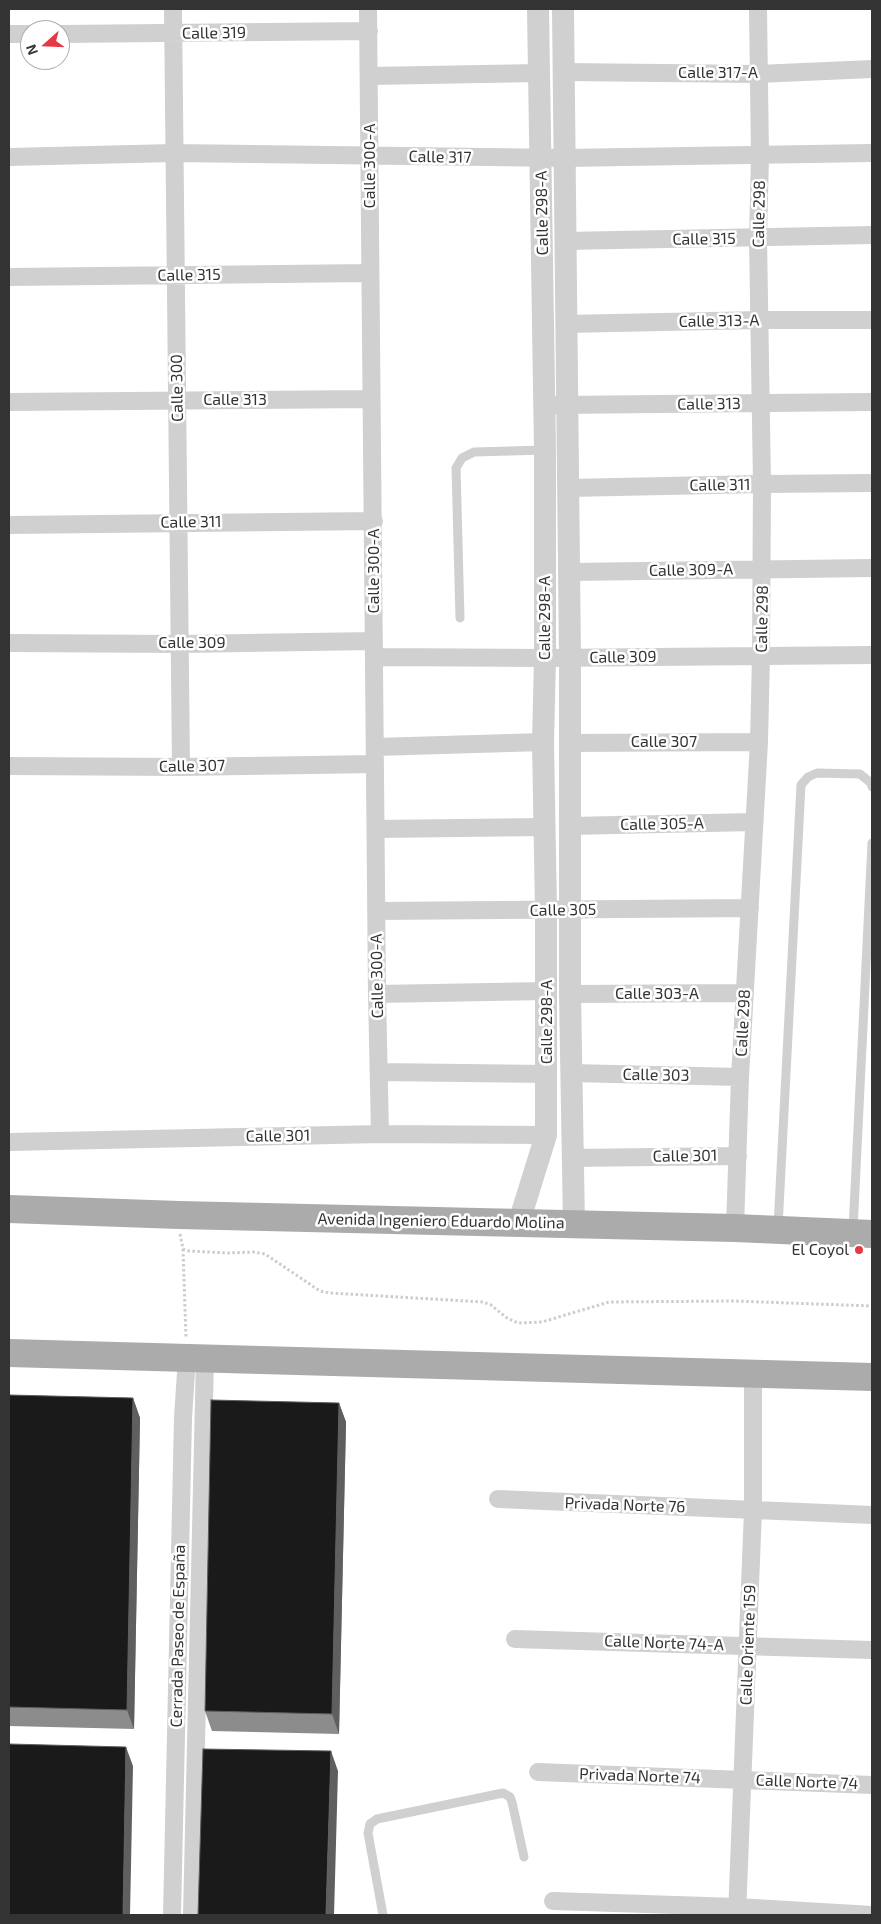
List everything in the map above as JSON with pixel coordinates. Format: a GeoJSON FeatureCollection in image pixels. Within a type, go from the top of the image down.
{"type":"FeatureCollection","features":[{"type":"Feature","properties":{"kind":"main road","name":"Avenida Ingeniero Eduardo Molina"},"geometry":{"type":"LineString","coordinates":[[9,1209],[179,1216],[735,1228],[863,1234]]}},
{"type":"Feature","properties":{"kind":"main road"},"geometry":{"type":"LineString","coordinates":[[9,1353],[872,1378]]}},
{"type":"Feature","properties":{"kind":"street","name":"Calle 300"},"geometry":{"type":"LineString","coordinates":[[173,9],[181,767]]}},
{"type":"Feature","properties":{"kind":"street","name":"Calle 300-A"},"geometry":{"type":"LineString","coordinates":[[368,9],[376,755],[376,994],[380,1134]]}},
{"type":"Feature","properties":{"kind":"street","name":"Calle 298-A"},"geometry":{"type":"LineString","coordinates":[[538,9],[542,158],[555,406],[568,488],[570,994],[574,1224]]}},
{"type":"Feature","properties":{"kind":"street","name":"Calle 298-A"},"geometry":{"type":"LineString","coordinates":[[518,1222],[546,1135],[546,910],[543,742],[545,450],[555,406],[565,324],[563,9]]}},
{"type":"Feature","properties":{"kind":"street","name":"Calle 298"},"geometry":{"type":"LineString","coordinates":[[735,1228],[740,1077],[759,742],[761,656],[762,484],[758,238],[760,156],[758,9]]}},
{"type":"Feature","properties":{"kind":"street","name":"Calle 319"},"geometry":{"type":"LineString","coordinates":[[70,34],[369,31]]}},
{"type":"Feature","properties":{"kind":"street","name":"Calle 317-A"},"geometry":{"type":"LineString","coordinates":[[564,72],[758,74],[872,69]]}},
{"type":"Feature","properties":{"kind":"street"},"geometry":{"type":"LineString","coordinates":[[369,76],[540,73]]}},
{"type":"Feature","properties":{"kind":"street","name":"Calle 317"},"geometry":{"type":"LineString","coordinates":[[9,157],[174,153],[564,158],[872,153]]}},
{"type":"Feature","properties":{"kind":"street","name":"Calle 315"},"geometry":{"type":"LineString","coordinates":[[565,241],[872,235]]}},
{"type":"Feature","properties":{"kind":"street","name":"Calle 315"},"geometry":{"type":"LineString","coordinates":[[9,277],[370,273]]}},
{"type":"Feature","properties":{"kind":"street","name":"Calle 313-A"},"geometry":{"type":"LineString","coordinates":[[565,324],[872,320]]}},
{"type":"Feature","properties":{"kind":"street","name":"Calle 313"},"geometry":{"type":"LineString","coordinates":[[9,402],[371,399]]}},
{"type":"Feature","properties":{"kind":"street","name":"Calle 313"},"geometry":{"type":"LineString","coordinates":[[555,406],[872,402]]}},
{"type":"Feature","properties":{"kind":"street","name":"Calle 311"},"geometry":{"type":"LineString","coordinates":[[568,488],[872,483]]}},
{"type":"Feature","properties":{"kind":"street","name":"Calle 311"},"geometry":{"type":"LineString","coordinates":[[9,525],[374,521]]}},
{"type":"Feature","properties":{"kind":"street","name":"Calle 309-A"},"geometry":{"type":"LineString","coordinates":[[569,572],[872,568]]}},
{"type":"Feature","properties":{"kind":"street","name":"Calle 309"},"geometry":{"type":"LineString","coordinates":[[9,643],[181,644],[374,649],[545,658],[872,655]]}},
{"type":"Feature","properties":{"kind":"street","name":"Calle 307"},"geometry":{"type":"LineString","coordinates":[[9,766],[181,767],[543,742]]}},
{"type":"Feature","properties":{"kind":"street","name":"Calle 307"},"geometry":{"type":"LineString","coordinates":[[569,743],[759,742]]}},
{"type":"Feature","properties":{"kind":"street","name":"Calle 305-A"},"geometry":{"type":"LineString","coordinates":[[570,826],[754,822]]}},
{"type":"Feature","properties":{"kind":"street"},"geometry":{"type":"LineString","coordinates":[[376,829],[544,827]]}},
{"type":"Feature","properties":{"kind":"street","name":"Calle 305"},"geometry":{"type":"LineString","coordinates":[[376,912],[750,908]]}},
{"type":"Feature","properties":{"kind":"street"},"geometry":{"type":"LineString","coordinates":[[376,994],[546,991]]}},
{"type":"Feature","properties":{"kind":"street","name":"Calle 303-A"},"geometry":{"type":"LineString","coordinates":[[570,994],[745,993]]}},
{"type":"Feature","properties":{"kind":"street"},"geometry":{"type":"LineString","coordinates":[[379,1072],[547,1074]]}},
{"type":"Feature","properties":{"kind":"street","name":"Calle 303"},"geometry":{"type":"LineString","coordinates":[[572,1073],[740,1077]]}},
{"type":"Feature","properties":{"kind":"street","name":"Calle 301"},"geometry":{"type":"LineString","coordinates":[[9,1142],[380,1134],[546,1135]]}},
{"type":"Feature","properties":{"kind":"street","name":"Calle 301"},"geometry":{"type":"LineString","coordinates":[[572,1158],[738,1156]]}},
{"type":"Feature","properties":{"kind":"street","name":"Cerrada Paseo de España"},"geometry":{"type":"LineString","coordinates":[[192,1915],[186,1744],[183,1418],[196,1358]]}},
{"type":"Feature","properties":{"kind":"street","name":"Calle Oriente 159"},"geometry":{"type":"LineString","coordinates":[[737,1911],[753,1510],[754,1375]]}},
{"type":"Feature","properties":{"kind":"street","name":"Privada Norte 76"},"geometry":{"type":"LineString","coordinates":[[498,1499],[872,1515]]}},
{"type":"Feature","properties":{"kind":"street","name":"Calle Norte 74-A"},"geometry":{"type":"LineString","coordinates":[[515,1639],[872,1650]]}},
{"type":"Feature","properties":{"kind":"street","name":"Cerrada Paseo de España"},"geometry":{"type":"LineString","coordinates":[[172,1915],[186,1744]]}},
{"type":"Feature","properties":{"kind":"street","name":"Privada Norte 74"},"geometry":{"type":"LineString","coordinates":[[538,1772],[742,1779]]}},
{"type":"Feature","properties":{"kind":"street","name":"Calle Norte 74"},"geometry":{"type":"LineString","coordinates":[[742,1779],[872,1785]]}},
{"type":"Feature","properties":{"kind":"street"},"geometry":{"type":"LineString","coordinates":[[553,1901],[737,1911],[872,1915]]}},
{"type":"Feature","properties":{"kind":"lane"},"geometry":{"type":"LineString","coordinates":[[460,618],[456,468],[462,458],[474,452],[545,450]]}},
{"type":"Feature","properties":{"kind":"lane"},"geometry":{"type":"LineString","coordinates":[[778,1230],[801,785],[808,777],[817,773],[860,774],[871,783],[872,787]]}},
{"type":"Feature","properties":{"kind":"lane"},"geometry":{"type":"LineString","coordinates":[[863,1234],[872,843]]}},
{"type":"Feature","properties":{"kind":"lane"},"geometry":{"type":"LineString","coordinates":[[383,1915],[368,1832],[370,1824],[378,1819],[503,1793],[512,1802],[524,1857]]}},
{"type":"Feature","properties":{"kind":"path"},"geometry":{"type":"LineString","coordinates":[[179,1216],[180,1239],[183,1249],[196,1358]]}},
{"type":"Feature","properties":{"kind":"path"},"geometry":{"type":"LineString","coordinates":[[183,1249],[198,1253],[253,1252],[265,1254],[320,1291],[482,1302],[491,1305],[506,1318],[518,1323],[542,1322],[609,1302],[734,1301],[872,1306]]}},
{"type":"Feature","properties":{"kind":"building"},"geometry":{"type":"Polygon","coordinates":[[[9,1395],[133,1398],[127,1710],[9,1707],[9,1395]]]}},
{"type":"Feature","properties":{"kind":"building"},"geometry":{"type":"Polygon","coordinates":[[[211,1400],[339,1403],[332,1714],[205,1711],[211,1400]]]}},
{"type":"Feature","properties":{"kind":"building"},"geometry":{"type":"Polygon","coordinates":[[[9,1744],[126,1747],[123,1915],[9,1915],[9,1744]]]}},
{"type":"Feature","properties":{"kind":"building"},"geometry":{"type":"Polygon","coordinates":[[[203,1749],[331,1751],[326,1915],[198,1915],[203,1749]]]}},
{"type":"Feature","properties":{"kind":"place","name":"El Coyol"},"geometry":{"type":"Point","coordinates":[859,1250]}}]}
